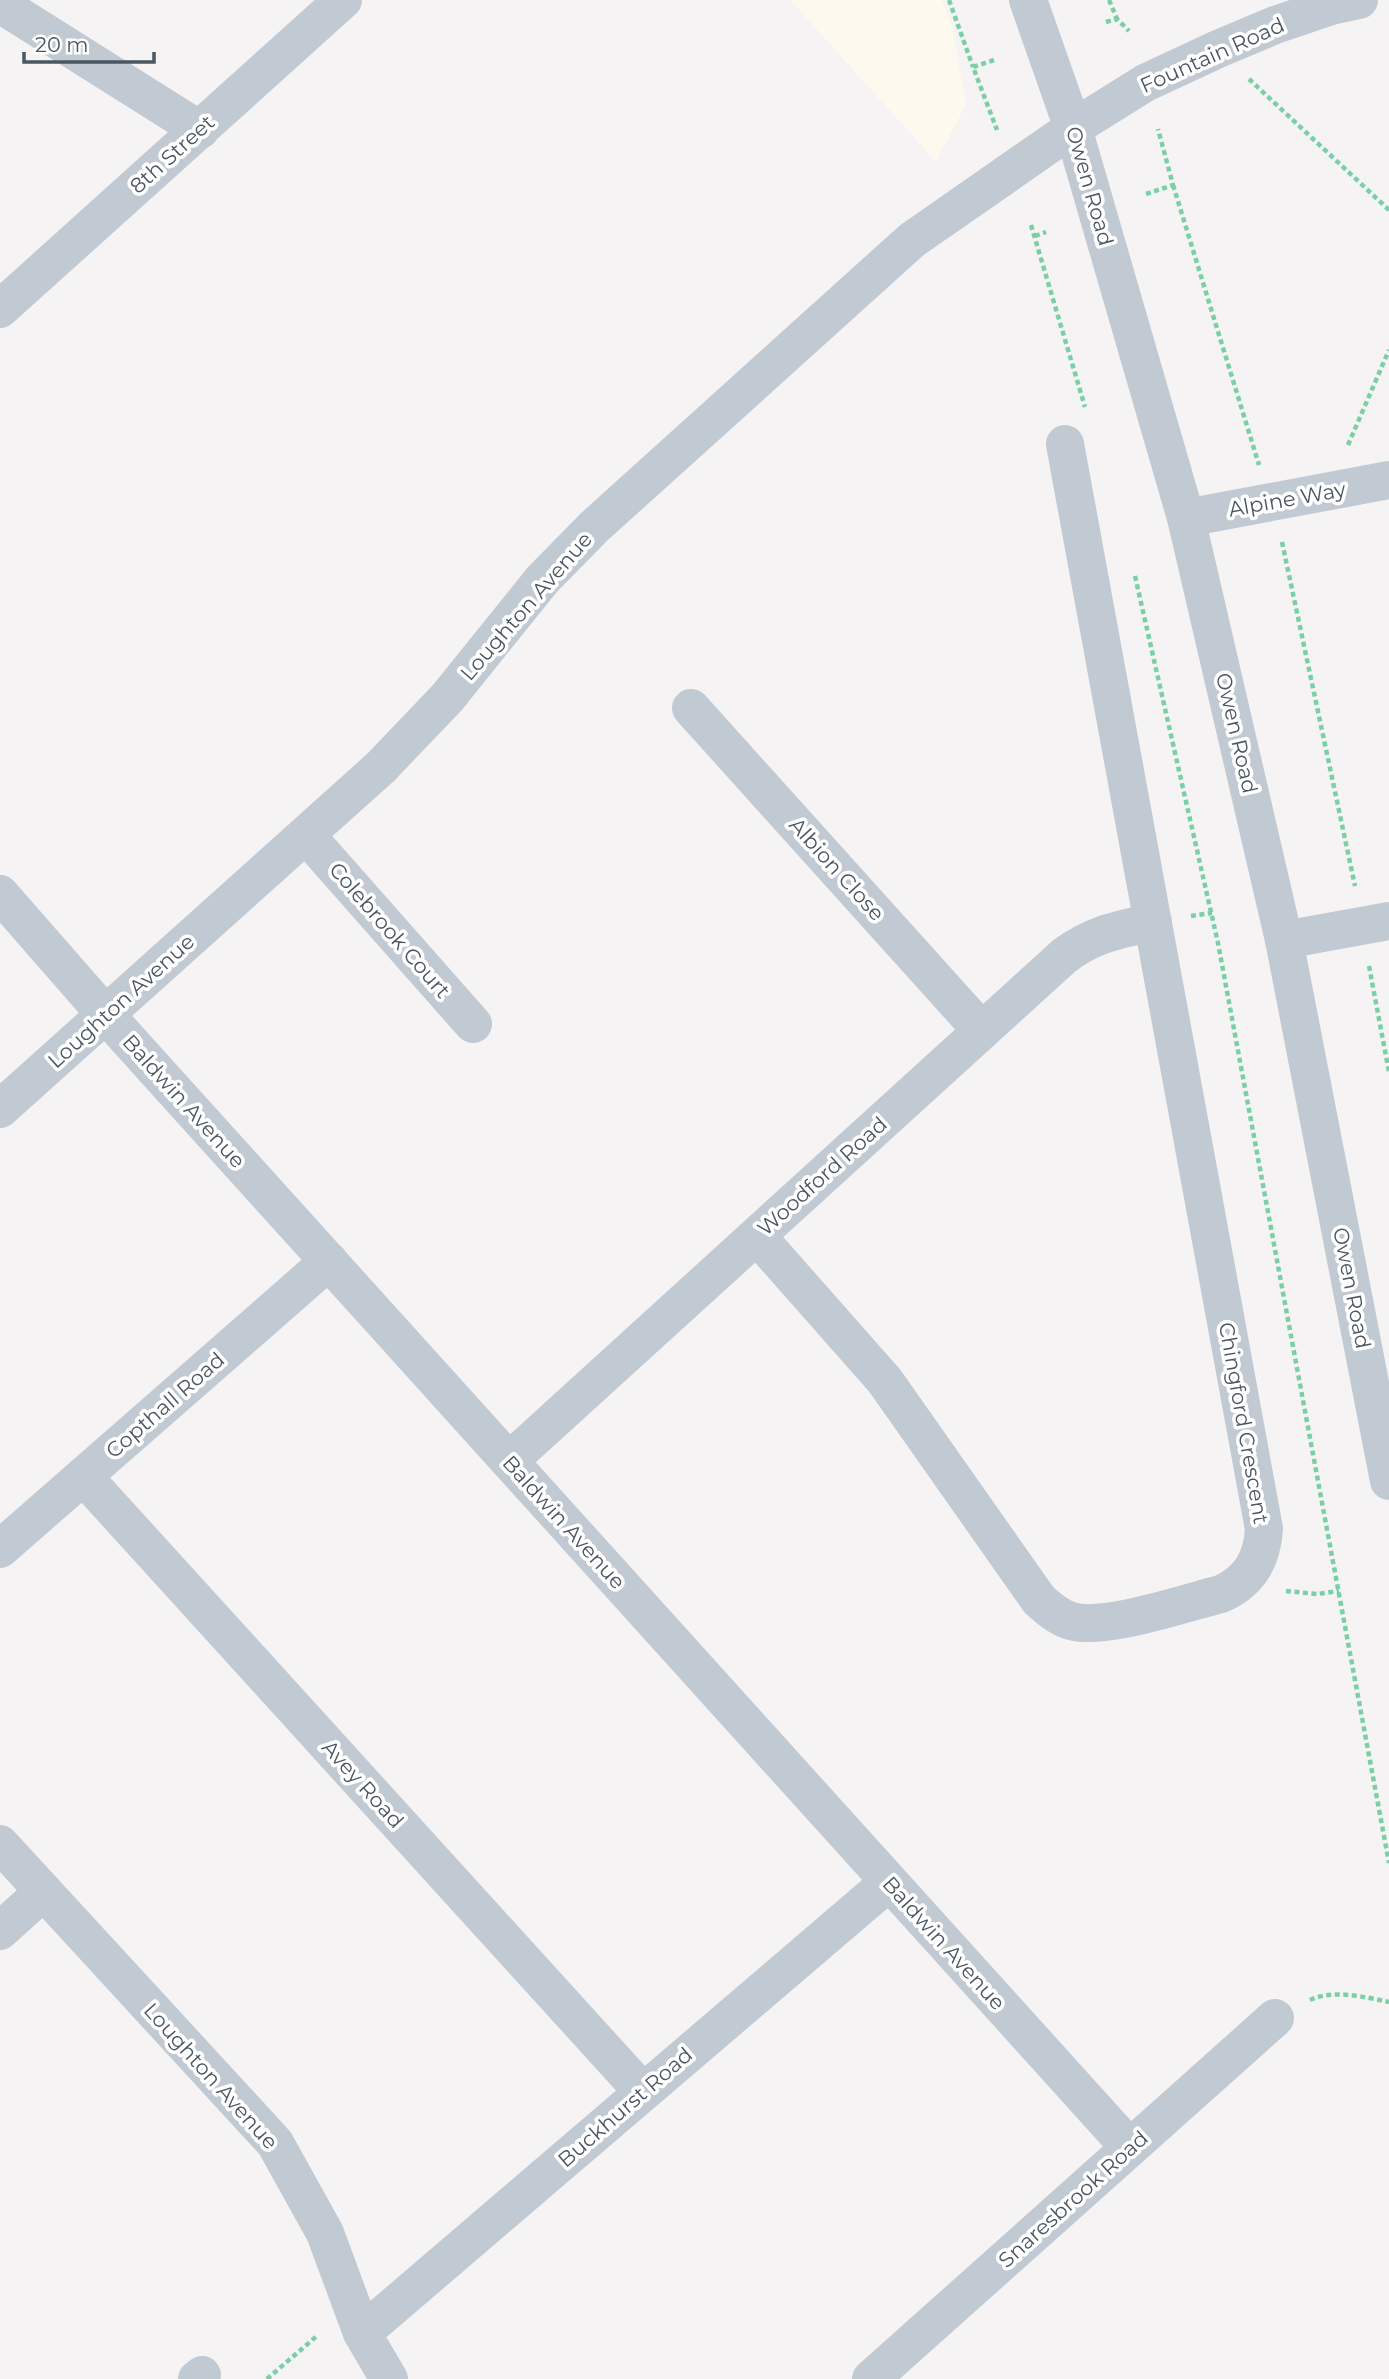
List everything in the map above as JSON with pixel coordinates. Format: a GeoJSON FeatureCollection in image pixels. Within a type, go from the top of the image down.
{"type":"FeatureCollection","features":[{"type":"Feature","properties":{"kind":"street","name":"8th Street"},"geometry":{"type":"LineString","coordinates":[[0,309],[344,0]]}},
{"type":"Feature","properties":{"kind":"street","name":"Owen Road"},"geometry":{"type":"LineString","coordinates":[[1028,0],[1073,128],[1186,518],[1378,1357],[1389,1481]]}},
{"type":"Feature","properties":{"kind":"street","name":"Fountain Road"},"geometry":{"type":"LineString","coordinates":[[1073,128],[1145,83],[1218,49],[1275,25],[1331,6],[1359,0]]}},
{"type":"Feature","properties":{"kind":"street"},"geometry":{"type":"LineString","coordinates":[[0,4],[200,130]]}},
{"type":"Feature","properties":{"kind":"street","name":"Loughton Avenue"},"geometry":{"type":"LineString","coordinates":[[0,1109],[381,768],[447,698],[542,580],[594,527],[912,240],[1073,128]]}},
{"type":"Feature","properties":{"kind":"street"},"geometry":{"type":"LineString","coordinates":[[1065,444],[1153,922]]}},
{"type":"Feature","properties":{"kind":"street","name":"Alpine Way"},"geometry":{"type":"LineString","coordinates":[[1186,518],[1389,481]]}},
{"type":"Feature","properties":{"kind":"street","name":"Albion Close"},"geometry":{"type":"LineString","coordinates":[[691,708],[982,1031]]}},
{"type":"Feature","properties":{"kind":"street","name":"Colebrook Court"},"geometry":{"type":"LineString","coordinates":[[307,836],[473,1024]]}},
{"type":"Feature","properties":{"kind":"street","name":"Baldwin Avenue"},"geometry":{"type":"LineString","coordinates":[[0,894],[105,1014],[1130,2148]]}},
{"type":"Feature","properties":{"kind":"street"},"geometry":{"type":"LineString","coordinates":[[1284,940],[1389,921]]}},
{"type":"Feature","properties":{"kind":"street","name":"Woodford Road"},"geometry":{"type":"LineString","coordinates":[[509,1461],[1080,944],[1100,934],[1153,922]]}},
{"type":"Feature","properties":{"kind":"street","name":"Chingford Crescent"},"geometry":{"type":"LineString","coordinates":[[1153,922],[1264,1529],[1263,1543],[1254,1569]]}},
{"type":"Feature","properties":{"kind":"street"},"geometry":{"type":"LineString","coordinates":[[757,1236],[886,1381],[1039,1600],[1053,1612],[1070,1621],[1102,1624],[1222,1594],[1234,1588],[1254,1569]]}},
{"type":"Feature","properties":{"kind":"street","name":"Copthall Road"},"geometry":{"type":"LineString","coordinates":[[0,1549],[329,1261]]}},
{"type":"Feature","properties":{"kind":"street","name":"Avey Road"},"geometry":{"type":"LineString","coordinates":[[83,1476],[643,2092]]}},
{"type":"Feature","properties":{"kind":"street","name":"Loughton Avenue"},"geometry":{"type":"LineString","coordinates":[[0,1844],[275,2143],[325,2233],[362,2333],[389,2379]]}},
{"type":"Feature","properties":{"kind":"street","name":"Buckhurst Road"},"geometry":{"type":"LineString","coordinates":[[362,2333],[889,1882]]}},
{"type":"Feature","properties":{"kind":"street"},"geometry":{"type":"LineString","coordinates":[[0,1931],[43,1892]]}},
{"type":"Feature","properties":{"kind":"street","name":"Snaresbrook Road"},"geometry":{"type":"LineString","coordinates":[[871,2379],[1275,2018]]}},
{"type":"Feature","properties":{"kind":"path"},"geometry":{"type":"LineString","coordinates":[[949,0],[1000,138]]}},
{"type":"Feature","properties":{"kind":"path"},"geometry":{"type":"LineString","coordinates":[[1109,0],[1117,19],[1129,31]]}},
{"type":"Feature","properties":{"kind":"path"},"geometry":{"type":"LineString","coordinates":[[1106,22],[1117,19]]}},
{"type":"Feature","properties":{"kind":"path"},"geometry":{"type":"LineString","coordinates":[[1218,49],[1389,210]]}},
{"type":"Feature","properties":{"kind":"path"},"geometry":{"type":"LineString","coordinates":[[973,67],[994,60]]}},
{"type":"Feature","properties":{"kind":"path"},"geometry":{"type":"LineString","coordinates":[[1158,129],[1263,475]]}},
{"type":"Feature","properties":{"kind":"path"},"geometry":{"type":"LineString","coordinates":[[1146,194],[1173,185]]}},
{"type":"Feature","properties":{"kind":"path"},"geometry":{"type":"LineString","coordinates":[[1031,225],[1086,410]]}},
{"type":"Feature","properties":{"kind":"path"},"geometry":{"type":"LineString","coordinates":[[1035,236],[1046,232]]}},
{"type":"Feature","properties":{"kind":"path"},"geometry":{"type":"LineString","coordinates":[[1338,489],[1341,461],[1389,350]]}},
{"type":"Feature","properties":{"kind":"path"},"geometry":{"type":"LineString","coordinates":[[1280,535],[1356,892]]}},
{"type":"Feature","properties":{"kind":"path"},"geometry":{"type":"LineString","coordinates":[[1135,576],[1219,943],[1389,1863]]}},
{"type":"Feature","properties":{"kind":"path"},"geometry":{"type":"LineString","coordinates":[[1367,958],[1389,1072]]}},
{"type":"Feature","properties":{"kind":"path"},"geometry":{"type":"LineString","coordinates":[[1254,1569],[1282,1590],[1317,1594],[1339,1591]]}},
{"type":"Feature","properties":{"kind":"path"},"geometry":{"type":"LineString","coordinates":[[1275,2018],[1318,1997],[1359,1995],[1389,2002]]}},
{"type":"Feature","properties":{"kind":"path"},"geometry":{"type":"LineString","coordinates":[[267,2379],[323,2331]]}},
{"type":"Feature","properties":{"kind":"shaded area"},"geometry":{"type":"Polygon","coordinates":[[[790,0],[942,0],[953,30],[966,105],[936,162],[790,0]]]}}]}
